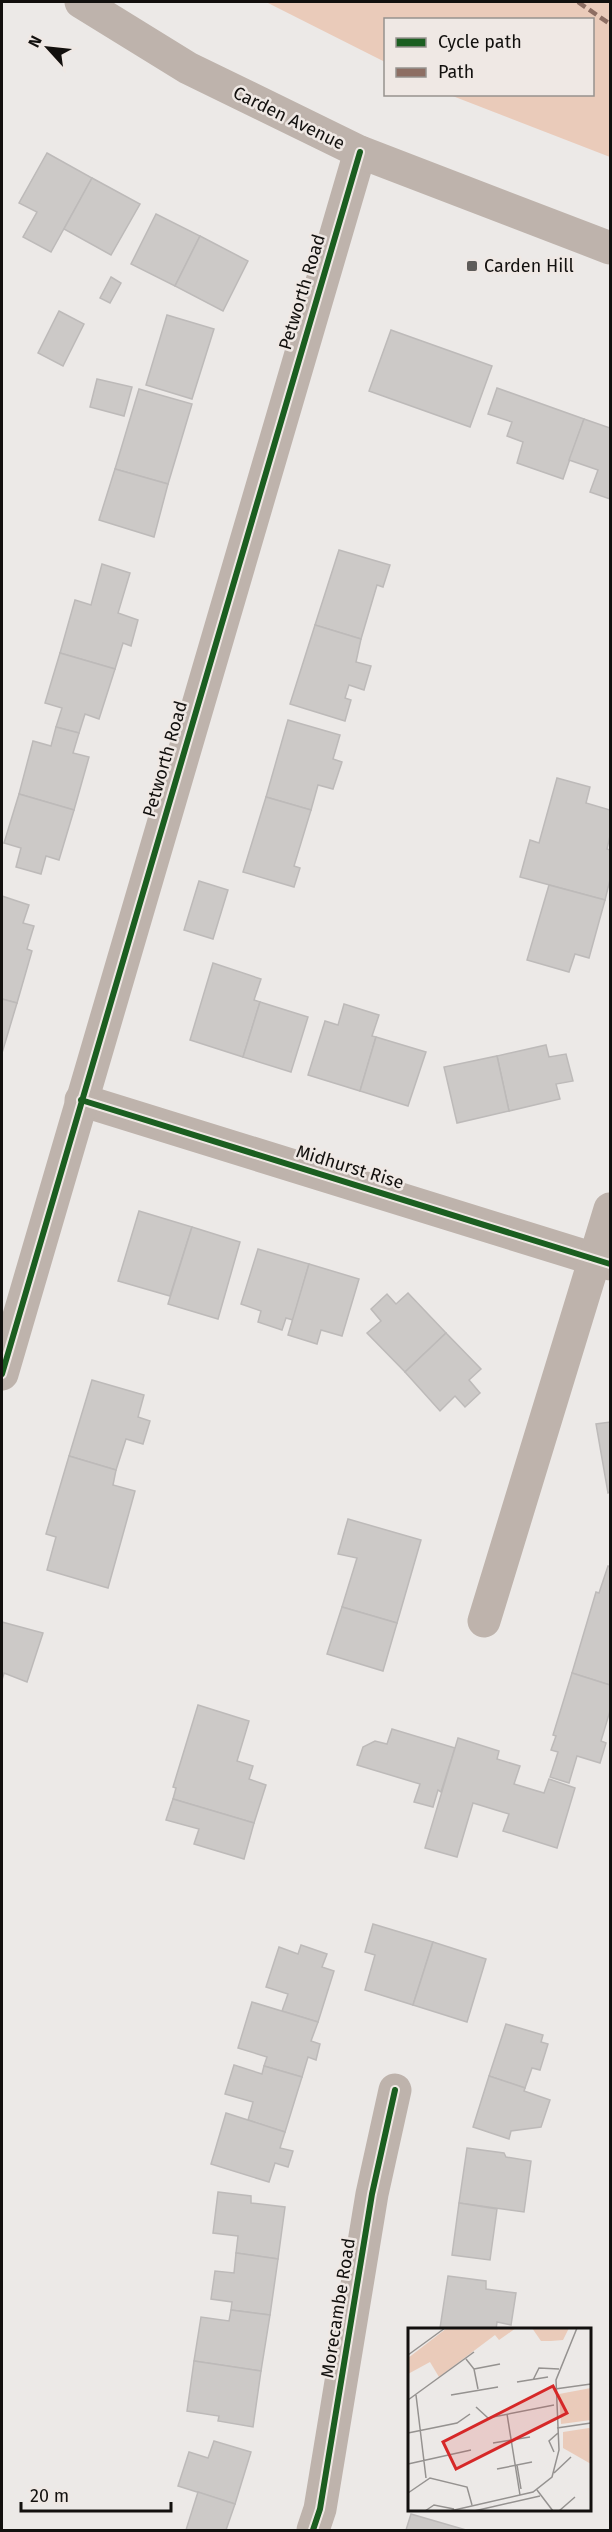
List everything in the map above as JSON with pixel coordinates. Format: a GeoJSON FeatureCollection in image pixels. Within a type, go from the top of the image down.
{"type":"FeatureCollection","features":[{"type":"Feature","properties":{"kind":"street","name":"Carden Avenue"},"geometry":{"type":"LineString","coordinates":[[81,2],[188,68],[360,152],[610,248]]}},
{"type":"Feature","properties":{"kind":"street","name":"Petworth Road"},"geometry":{"type":"LineString","coordinates":[[2,1374],[360,152]]}},
{"type":"Feature","properties":{"kind":"street","name":"Midhurst Rise"},"geometry":{"type":"LineString","coordinates":[[81,1100],[603,1261]]}},
{"type":"Feature","properties":{"kind":"street"},"geometry":{"type":"LineString","coordinates":[[484,1621],[603,1261],[610,1209]]}},
{"type":"Feature","properties":{"kind":"street","name":"Morecambe Road"},"geometry":{"type":"LineString","coordinates":[[314,2530],[320,2509],[372,2194],[395,2090]]}},
{"type":"Feature","properties":{"kind":"shaded area"},"geometry":{"type":"Polygon","coordinates":[[[266,2],[610,2],[610,157],[453,96],[594,96],[594,18],[384,18],[384,61],[266,2]]]}},
{"type":"Feature","properties":{"kind":"building"},"geometry":{"type":"Polygon","coordinates":[[[47,153],[92,178],[51,252],[23,237],[37,212],[19,203],[47,153]]]}},
{"type":"Feature","properties":{"kind":"building"},"geometry":{"type":"Polygon","coordinates":[[[92,178],[140,204],[111,255],[64,229],[92,178]]]}},
{"type":"Feature","properties":{"kind":"building"},"geometry":{"type":"Polygon","coordinates":[[[156,214],[200,236],[175,286],[131,264],[156,214]]]}},
{"type":"Feature","properties":{"kind":"building"},"geometry":{"type":"Polygon","coordinates":[[[200,236],[248,261],[223,311],[175,286],[200,236]]]}},
{"type":"Feature","properties":{"kind":"building"},"geometry":{"type":"Polygon","coordinates":[[[111,277],[121,283],[110,303],[100,298],[111,277]]]}},
{"type":"Feature","properties":{"kind":"building"},"geometry":{"type":"Polygon","coordinates":[[[59,311],[84,324],[63,366],[38,353],[59,311]]]}},
{"type":"Feature","properties":{"kind":"building"},"geometry":{"type":"Polygon","coordinates":[[[167,315],[214,329],[192,399],[146,385],[167,315]]]}},
{"type":"Feature","properties":{"kind":"building"},"geometry":{"type":"Polygon","coordinates":[[[391,330],[492,366],[470,427],[369,391],[391,330]]]}},
{"type":"Feature","properties":{"kind":"building"},"geometry":{"type":"Polygon","coordinates":[[[97,379],[132,387],[124,416],[90,407],[97,379]]]}},
{"type":"Feature","properties":{"kind":"building"},"geometry":{"type":"Polygon","coordinates":[[[497,388],[584,419],[563,479],[517,463],[523,442],[507,436],[512,422],[488,414],[497,388]]]}},
{"type":"Feature","properties":{"kind":"building"},"geometry":{"type":"Polygon","coordinates":[[[139,389],[192,404],[168,484],[115,469],[139,389]]]}},
{"type":"Feature","properties":{"kind":"building"},"geometry":{"type":"Polygon","coordinates":[[[584,419],[610,428],[610,499],[590,492],[598,470],[569,460],[584,419]]]}},
{"type":"Feature","properties":{"kind":"building"},"geometry":{"type":"Polygon","coordinates":[[[115,469],[168,484],[154,537],[99,520],[115,469]]]}},
{"type":"Feature","properties":{"kind":"building"},"geometry":{"type":"Polygon","coordinates":[[[339,550],[390,565],[383,587],[377,585],[361,639],[315,625],[339,550]]]}},
{"type":"Feature","properties":{"kind":"building"},"geometry":{"type":"Polygon","coordinates":[[[102,564],[130,573],[118,613],[138,620],[131,646],[123,643],[115,669],[60,653],[75,600],[91,605],[102,564]]]}},
{"type":"Feature","properties":{"kind":"building"},"geometry":{"type":"Polygon","coordinates":[[[315,625],[361,639],[356,662],[371,666],[364,690],[349,685],[345,698],[351,700],[345,721],[290,704],[315,625]]]}},
{"type":"Feature","properties":{"kind":"building"},"geometry":{"type":"Polygon","coordinates":[[[60,653],[115,669],[99,719],[85,714],[79,733],[56,727],[62,708],[45,703],[60,653]]]}},
{"type":"Feature","properties":{"kind":"building"},"geometry":{"type":"Polygon","coordinates":[[[288,720],[340,735],[333,759],[342,762],[333,789],[318,785],[311,810],[266,797],[288,720]]]}},
{"type":"Feature","properties":{"kind":"building"},"geometry":{"type":"Polygon","coordinates":[[[56,727],[79,733],[73,753],[89,757],[74,810],[19,794],[33,741],[51,746],[56,727]]]}},
{"type":"Feature","properties":{"kind":"building"},"geometry":{"type":"Polygon","coordinates":[[[557,778],[590,787],[586,803],[610,810],[610,836],[607,849],[610,850],[610,880],[605,900],[520,877],[530,840],[539,843],[557,778]]]}},
{"type":"Feature","properties":{"kind":"building"},"geometry":{"type":"Polygon","coordinates":[[[19,794],[74,810],[59,860],[46,856],[41,874],[16,867],[21,848],[4,843],[19,794]]]}},
{"type":"Feature","properties":{"kind":"building"},"geometry":{"type":"Polygon","coordinates":[[[266,797],[311,810],[294,866],[300,868],[294,887],[243,872],[266,797]]]}},
{"type":"Feature","properties":{"kind":"building"},"geometry":{"type":"Polygon","coordinates":[[[199,881],[228,890],[213,939],[184,930],[199,881]]]}},
{"type":"Feature","properties":{"kind":"building"},"geometry":{"type":"Polygon","coordinates":[[[549,885],[605,900],[589,958],[575,954],[569,972],[527,960],[549,885]]]}},
{"type":"Feature","properties":{"kind":"building"},"geometry":{"type":"Polygon","coordinates":[[[2,896],[29,905],[23,923],[34,926],[27,949],[32,951],[17,1003],[2,999],[2,896]]]}},
{"type":"Feature","properties":{"kind":"building"},"geometry":{"type":"Polygon","coordinates":[[[213,963],[261,979],[254,1000],[260,1002],[243,1057],[190,1040],[213,963]]]}},
{"type":"Feature","properties":{"kind":"building"},"geometry":{"type":"Polygon","coordinates":[[[2,999],[17,1003],[2,1053],[2,999]]]}},
{"type":"Feature","properties":{"kind":"building"},"geometry":{"type":"Polygon","coordinates":[[[260,1002],[308,1017],[291,1072],[243,1057],[260,1002]]]}},
{"type":"Feature","properties":{"kind":"building"},"geometry":{"type":"Polygon","coordinates":[[[344,1004],[379,1015],[372,1036],[376,1037],[360,1091],[308,1075],[325,1021],[338,1025],[344,1004]]]}},
{"type":"Feature","properties":{"kind":"building"},"geometry":{"type":"Polygon","coordinates":[[[376,1037],[426,1052],[408,1106],[360,1091],[376,1037]]]}},
{"type":"Feature","properties":{"kind":"building"},"geometry":{"type":"Polygon","coordinates":[[[546,1045],[549,1057],[566,1054],[573,1081],[556,1084],[560,1099],[509,1111],[497,1056],[546,1045]]]}},
{"type":"Feature","properties":{"kind":"building"},"geometry":{"type":"Polygon","coordinates":[[[497,1056],[509,1111],[457,1123],[444,1067],[497,1056]]]}},
{"type":"Feature","properties":{"kind":"building"},"geometry":{"type":"Polygon","coordinates":[[[139,1211],[192,1227],[170,1296],[118,1281],[139,1211]]]}},
{"type":"Feature","properties":{"kind":"building"},"geometry":{"type":"Polygon","coordinates":[[[192,1227],[240,1242],[218,1319],[168,1304],[192,1227]]]}},
{"type":"Feature","properties":{"kind":"building"},"geometry":{"type":"Polygon","coordinates":[[[258,1249],[309,1264],[293,1320],[286,1318],[282,1330],[258,1322],[261,1311],[241,1304],[258,1249]]]}},
{"type":"Feature","properties":{"kind":"building"},"geometry":{"type":"Polygon","coordinates":[[[309,1264],[359,1279],[342,1336],[321,1330],[317,1344],[288,1335],[309,1264]]]}},
{"type":"Feature","properties":{"kind":"building"},"geometry":{"type":"Polygon","coordinates":[[[408,1293],[446,1333],[405,1372],[367,1333],[381,1321],[371,1309],[387,1294],[396,1304],[408,1293]]]}},
{"type":"Feature","properties":{"kind":"building"},"geometry":{"type":"Polygon","coordinates":[[[446,1333],[481,1369],[469,1380],[480,1393],[465,1407],[455,1396],[440,1411],[405,1372],[446,1333]]]}},
{"type":"Feature","properties":{"kind":"building"},"geometry":{"type":"Polygon","coordinates":[[[92,1380],[144,1395],[138,1417],[150,1421],[143,1444],[126,1439],[116,1470],[69,1456],[92,1380]]]}},
{"type":"Feature","properties":{"kind":"building"},"geometry":{"type":"Polygon","coordinates":[[[610,1422],[610,1492],[608,1493],[596,1424],[610,1422]]]}},
{"type":"Feature","properties":{"kind":"building"},"geometry":{"type":"Polygon","coordinates":[[[69,1456],[116,1470],[113,1485],[135,1491],[108,1588],[47,1570],[56,1537],[46,1534],[69,1456]]]}},
{"type":"Feature","properties":{"kind":"building"},"geometry":{"type":"Polygon","coordinates":[[[348,1519],[421,1540],[397,1623],[342,1607],[357,1558],[338,1554],[348,1519]]]}},
{"type":"Feature","properties":{"kind":"building"},"geometry":{"type":"Polygon","coordinates":[[[608,1566],[610,1567],[610,1685],[572,1673],[596,1592],[599,1593],[608,1566]]]}},
{"type":"Feature","properties":{"kind":"building"},"geometry":{"type":"Polygon","coordinates":[[[342,1607],[397,1623],[383,1671],[327,1654],[342,1607]]]}},
{"type":"Feature","properties":{"kind":"building"},"geometry":{"type":"Polygon","coordinates":[[[2,1622],[43,1633],[27,1682],[4,1673],[2,1680],[2,1622]]]}},
{"type":"Feature","properties":{"kind":"building"},"geometry":{"type":"Polygon","coordinates":[[[572,1673],[610,1685],[610,1711],[601,1741],[606,1743],[600,1763],[577,1756],[569,1783],[550,1777],[558,1752],[551,1750],[556,1736],[553,1735],[572,1673]]]}},
{"type":"Feature","properties":{"kind":"building"},"geometry":{"type":"Polygon","coordinates":[[[198,1705],[249,1721],[237,1761],[253,1766],[249,1779],[266,1785],[254,1823],[173,1799],[176,1788],[173,1787],[198,1705]]]}},
{"type":"Feature","properties":{"kind":"building"},"geometry":{"type":"Polygon","coordinates":[[[392,1729],[455,1748],[441,1792],[438,1790],[433,1807],[414,1802],[420,1784],[357,1765],[363,1747],[375,1741],[387,1744],[392,1729]]]}},
{"type":"Feature","properties":{"kind":"building"},"geometry":{"type":"Polygon","coordinates":[[[458,1738],[499,1751],[497,1759],[520,1766],[514,1784],[544,1793],[549,1779],[575,1788],[557,1848],[503,1831],[509,1814],[473,1803],[457,1857],[425,1848],[458,1738]]]}},
{"type":"Feature","properties":{"kind":"building"},"geometry":{"type":"Polygon","coordinates":[[[173,1799],[254,1823],[244,1859],[194,1844],[199,1829],[166,1820],[173,1799]]]}},
{"type":"Feature","properties":{"kind":"building"},"geometry":{"type":"Polygon","coordinates":[[[373,1924],[433,1942],[413,2005],[365,1990],[375,1955],[365,1952],[373,1924]]]}},
{"type":"Feature","properties":{"kind":"building"},"geometry":{"type":"Polygon","coordinates":[[[433,1942],[486,1959],[467,2022],[413,2005],[433,1942]]]}},
{"type":"Feature","properties":{"kind":"building"},"geometry":{"type":"Polygon","coordinates":[[[301,1945],[327,1954],[322,1967],[334,1971],[318,2022],[282,2011],[288,1994],[266,1987],[279,1947],[298,1954],[301,1945]]]}},
{"type":"Feature","properties":{"kind":"building"},"geometry":{"type":"Polygon","coordinates":[[[252,2002],[318,2022],[311,2041],[320,2044],[316,2060],[308,2057],[302,2077],[264,2066],[267,2057],[238,2048],[252,2002]]]}},
{"type":"Feature","properties":{"kind":"building"},"geometry":{"type":"Polygon","coordinates":[[[506,2024],[543,2035],[541,2042],[548,2044],[540,2070],[532,2068],[525,2088],[489,2076],[506,2024]]]}},
{"type":"Feature","properties":{"kind":"building"},"geometry":{"type":"Polygon","coordinates":[[[234,2065],[262,2074],[264,2066],[302,2077],[285,2132],[248,2120],[253,2102],[225,2094],[234,2065]]]}},
{"type":"Feature","properties":{"kind":"building"},"geometry":{"type":"Polygon","coordinates":[[[489,2076],[525,2088],[524,2091],[550,2100],[541,2127],[511,2131],[509,2139],[473,2127],[489,2076]]]}},
{"type":"Feature","properties":{"kind":"building"},"geometry":{"type":"Polygon","coordinates":[[[226,2113],[285,2132],[280,2148],[293,2151],[288,2167],[275,2163],[269,2182],[211,2164],[226,2113]]]}},
{"type":"Feature","properties":{"kind":"building"},"geometry":{"type":"Polygon","coordinates":[[[467,2148],[504,2153],[506,2157],[531,2161],[524,2212],[459,2203],[467,2148]]]}},
{"type":"Feature","properties":{"kind":"building"},"geometry":{"type":"Polygon","coordinates":[[[218,2192],[251,2196],[251,2203],[285,2207],[278,2259],[236,2253],[238,2236],[213,2233],[218,2192]]]}},
{"type":"Feature","properties":{"kind":"building"},"geometry":{"type":"Polygon","coordinates":[[[459,2203],[497,2209],[490,2260],[452,2255],[459,2203]]]}},
{"type":"Feature","properties":{"kind":"building"},"geometry":{"type":"Polygon","coordinates":[[[236,2253],[278,2259],[270,2315],[231,2310],[232,2302],[211,2299],[215,2271],[234,2273],[236,2253]]]}},
{"type":"Feature","properties":{"kind":"building"},"geometry":{"type":"Polygon","coordinates":[[[448,2276],[486,2281],[486,2289],[516,2293],[511,2325],[497,2322],[496,2328],[440,2328],[448,2276]]]}},
{"type":"Feature","properties":{"kind":"building"},"geometry":{"type":"Polygon","coordinates":[[[231,2310],[270,2315],[261,2371],[194,2361],[201,2317],[229,2321],[231,2310]]]}},
{"type":"Feature","properties":{"kind":"building"},"geometry":{"type":"Polygon","coordinates":[[[194,2361],[261,2371],[253,2427],[218,2421],[219,2416],[187,2411],[194,2361]]]}},
{"type":"Feature","properties":{"kind":"building"},"geometry":{"type":"Polygon","coordinates":[[[214,2441],[251,2452],[235,2504],[178,2486],[189,2452],[208,2458],[214,2441]]]}},
{"type":"Feature","properties":{"kind":"building"},"geometry":{"type":"Polygon","coordinates":[[[198,2492],[235,2504],[226,2530],[186,2530],[198,2492]]]}},
{"type":"Feature","properties":{"kind":"building"},"geometry":{"type":"Polygon","coordinates":[[[411,2514],[466,2530],[406,2530],[411,2514]]]}},
{"type":"Feature","properties":{"kind":"marked path"},"geometry":{"type":"LineString","coordinates":[[578,2],[610,24]]}},
{"type":"Feature","properties":{"kind":"cycle path"},"geometry":{"type":"LineString","coordinates":[[2,1374],[360,152]]}},
{"type":"Feature","properties":{"kind":"cycle path"},"geometry":{"type":"LineString","coordinates":[[81,1100],[610,1264]]}},
{"type":"Feature","properties":{"kind":"cycle path"},"geometry":{"type":"LineString","coordinates":[[313,2530],[320,2509],[372,2194],[395,2090]]}},
{"type":"Feature","properties":{"kind":"place","name":"Carden Hill"},"geometry":{"type":"Point","coordinates":[472,266]}}]}
